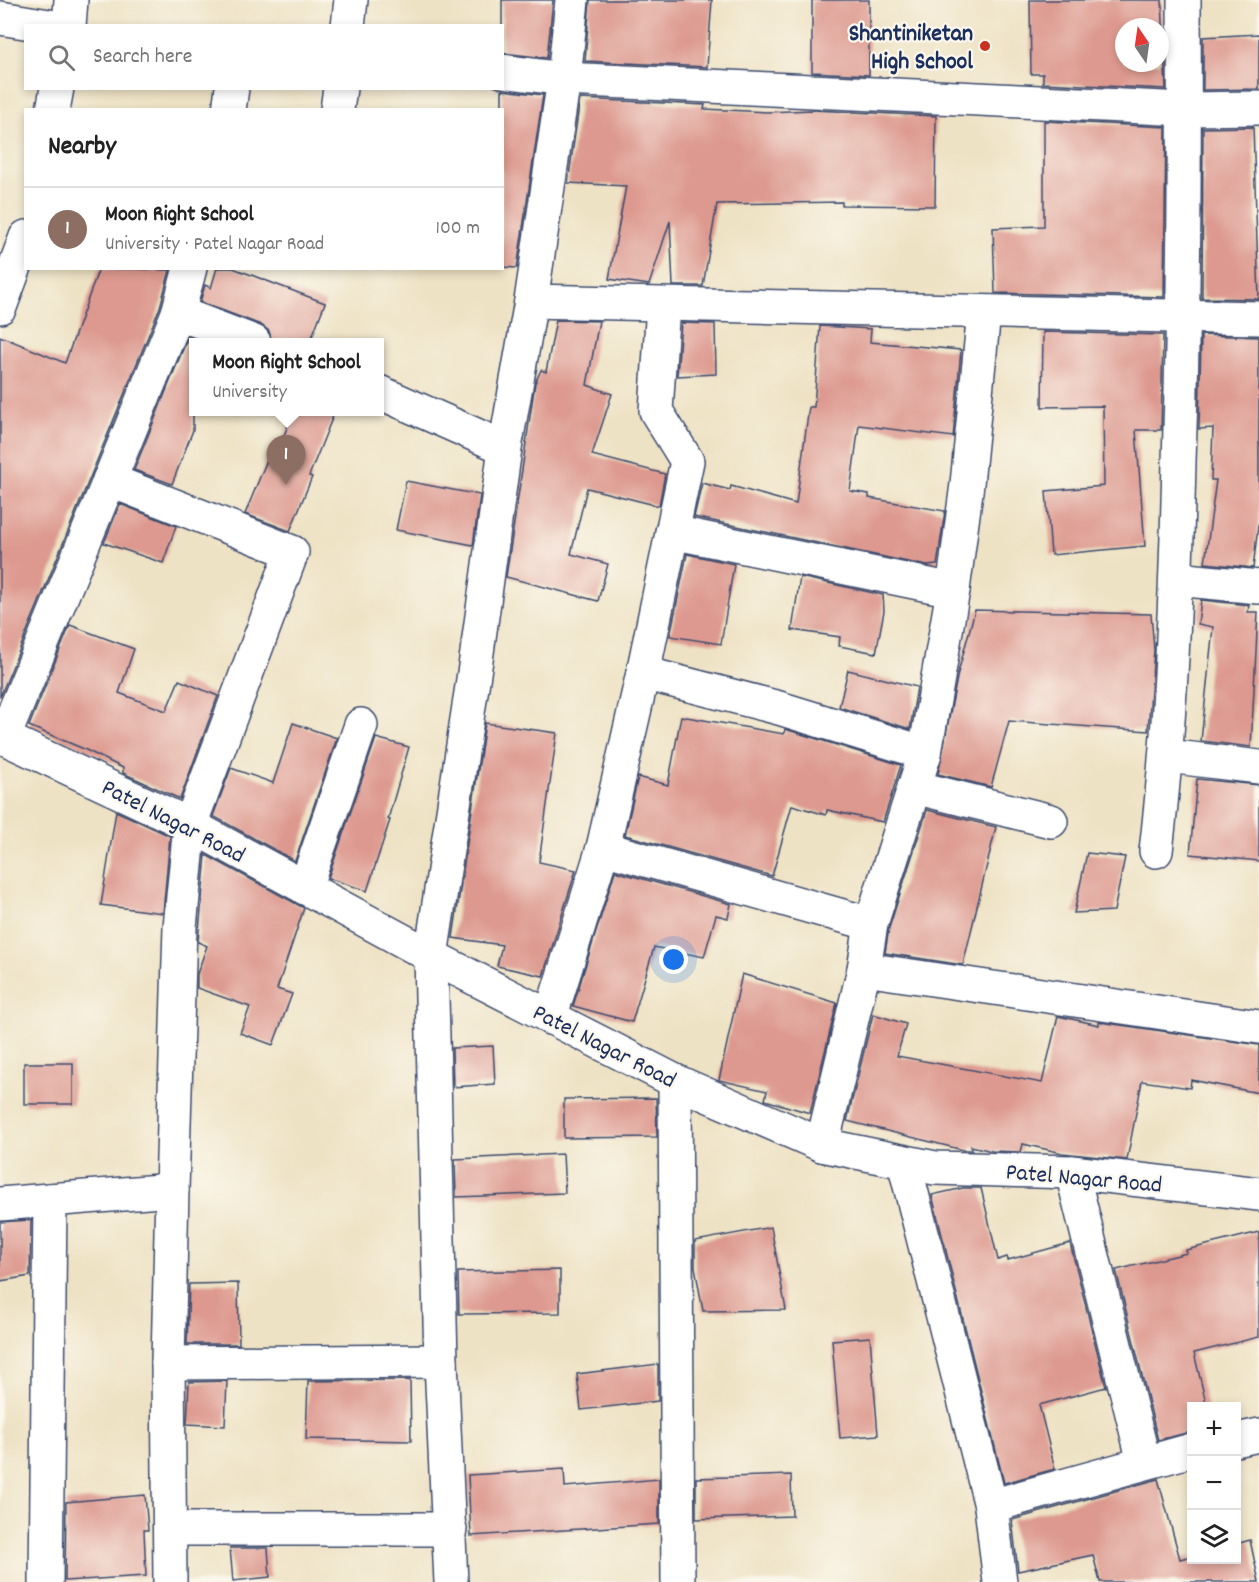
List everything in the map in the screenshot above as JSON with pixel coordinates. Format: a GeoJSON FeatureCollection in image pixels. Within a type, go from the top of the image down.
{"type":"FeatureCollection","features":[{"type":"Feature","properties":{"kind":"street"},"geometry":{"type":"LineString","coordinates":[[69,24],[72,0]]}},
{"type":"Feature","properties":{"kind":"street"},"geometry":{"type":"LineString","coordinates":[[348,24],[351,0]]}},
{"type":"Feature","properties":{"kind":"street"},"geometry":{"type":"LineString","coordinates":[[451,1582],[441,1361],[431,956],[505,448],[531,301],[564,79],[572,0]]}},
{"type":"Feature","properties":{"kind":"street"},"geometry":{"type":"LineString","coordinates":[[1156,851],[1167,756],[1176,579],[1184,315],[1184,0]]}},
{"type":"Feature","properties":{"kind":"street"},"geometry":{"type":"LineString","coordinates":[[0,18],[37,24]]}},
{"type":"Feature","properties":{"kind":"street"},"geometry":{"type":"LineString","coordinates":[[504,71],[564,79],[1185,109],[1259,108]]}},
{"type":"Feature","properties":{"kind":"street"},"geometry":{"type":"LineString","coordinates":[[53,108],[57,90]]}},
{"type":"Feature","properties":{"kind":"street"},"geometry":{"type":"LineString","coordinates":[[229,108],[232,90]]}},
{"type":"Feature","properties":{"kind":"street"},"geometry":{"type":"LineString","coordinates":[[337,108],[339,90]]}},
{"type":"Feature","properties":{"kind":"street"},"geometry":{"type":"LineString","coordinates":[[0,307],[24,242]]}},
{"type":"Feature","properties":{"kind":"street"},"geometry":{"type":"LineString","coordinates":[[2,736],[178,313],[189,270]]}},
{"type":"Feature","properties":{"kind":"street"},"geometry":{"type":"LineString","coordinates":[[531,301],[1259,318]]}},
{"type":"Feature","properties":{"kind":"street"},"geometry":{"type":"LineString","coordinates":[[550,1018],[603,848],[643,674],[687,461],[656,411],[663,305]]}},
{"type":"Feature","properties":{"kind":"street"},"geometry":{"type":"LineString","coordinates":[[822,1144],[864,969],[871,924],[925,753],[953,590],[967,484],[984,312]]}},
{"type":"Feature","properties":{"kind":"street"},"geometry":{"type":"LineString","coordinates":[[178,313],[244,338]]}},
{"type":"Feature","properties":{"kind":"street"},"geometry":{"type":"LineString","coordinates":[[384,394],[505,448]]}},
{"type":"Feature","properties":{"kind":"street"},"geometry":{"type":"LineString","coordinates":[[109,480],[292,552],[190,825],[180,927],[172,1190],[168,1363],[170,1582]]}},
{"type":"Feature","properties":{"kind":"street"},"geometry":{"type":"LineString","coordinates":[[672,532],[953,590]]}},
{"type":"Feature","properties":{"kind":"street"},"geometry":{"type":"LineString","coordinates":[[1176,579],[1259,587]]}},
{"type":"Feature","properties":{"kind":"street"},"geometry":{"type":"LineString","coordinates":[[643,674],[779,708],[925,753]]}},
{"type":"Feature","properties":{"kind":"street"},"geometry":{"type":"LineString","coordinates":[[306,888],[361,725]]}},
{"type":"Feature","properties":{"kind":"street","name":"Patel Nagar Road"},"geometry":{"type":"LineString","coordinates":[[2,736],[190,825],[431,956],[675,1081],[822,1144],[935,1168],[1072,1172],[1259,1194]]}},
{"type":"Feature","properties":{"kind":"street"},"geometry":{"type":"LineString","coordinates":[[1167,756],[1259,767]]}},
{"type":"Feature","properties":{"kind":"street"},"geometry":{"type":"LineString","coordinates":[[914,787],[1051,821]]}},
{"type":"Feature","properties":{"kind":"street"},"geometry":{"type":"LineString","coordinates":[[603,848],[871,924]]}},
{"type":"Feature","properties":{"kind":"street"},"geometry":{"type":"LineString","coordinates":[[864,969],[1259,1028]]}},
{"type":"Feature","properties":{"kind":"street"},"geometry":{"type":"LineString","coordinates":[[675,1081],[678,1582]]}},
{"type":"Feature","properties":{"kind":"street"},"geometry":{"type":"LineString","coordinates":[[904,1162],[991,1506],[1000,1582]]}},
{"type":"Feature","properties":{"kind":"street"},"geometry":{"type":"LineString","coordinates":[[1072,1172],[1144,1462]]}},
{"type":"Feature","properties":{"kind":"street"},"geometry":{"type":"LineString","coordinates":[[0,1204],[172,1190]]}},
{"type":"Feature","properties":{"kind":"street"},"geometry":{"type":"LineString","coordinates":[[46,1582],[50,1200]]}},
{"type":"Feature","properties":{"kind":"street"},"geometry":{"type":"LineString","coordinates":[[168,1363],[441,1361]]}},
{"type":"Feature","properties":{"kind":"street"},"geometry":{"type":"LineString","coordinates":[[1241,1439],[1259,1435]]}},
{"type":"Feature","properties":{"kind":"street"},"geometry":{"type":"LineString","coordinates":[[991,1506],[1187,1451]]}},
{"type":"Feature","properties":{"kind":"street"},"geometry":{"type":"LineString","coordinates":[[170,1529],[450,1529]]}},
{"type":"Feature","properties":{"kind":"building"},"geometry":{"type":"Polygon","coordinates":[[[502,0],[553,0],[547,58],[504,53],[504,24],[502,24],[502,0]]]}},
{"type":"Feature","properties":{"kind":"building"},"geometry":{"type":"Polygon","coordinates":[[[590,0],[712,0],[707,67],[585,61],[590,0]]]}},
{"type":"Feature","properties":{"kind":"building"},"geometry":{"type":"Polygon","coordinates":[[[812,0],[869,0],[869,75],[812,72],[812,0]]]}},
{"type":"Feature","properties":{"kind":"building"},"geometry":{"type":"Polygon","coordinates":[[[1030,0],[1162,0],[1163,18],[1115,18],[1115,72],[1165,72],[1166,89],[1043,83],[1043,74],[1031,74],[1030,0]]]}},
{"type":"Feature","properties":{"kind":"building"},"geometry":{"type":"Polygon","coordinates":[[[1259,34],[1259,89],[1203,90],[1203,37],[1259,34]]]}},
{"type":"Feature","properties":{"kind":"building"},"geometry":{"type":"Polygon","coordinates":[[[502,90],[543,95],[517,268],[504,267],[504,108],[502,108],[502,90]]]}},
{"type":"Feature","properties":{"kind":"building"},"geometry":{"type":"Polygon","coordinates":[[[580,99],[705,105],[704,109],[768,112],[812,110],[936,116],[935,206],[842,205],[842,202],[717,204],[703,286],[673,286],[670,221],[649,285],[609,279],[626,186],[568,183],[580,99]]]}},
{"type":"Feature","properties":{"kind":"building"},"geometry":{"type":"Polygon","coordinates":[[[1044,121],[1166,127],[1164,297],[995,293],[993,228],[1044,226],[1044,121]]]}},
{"type":"Feature","properties":{"kind":"building"},"geometry":{"type":"Polygon","coordinates":[[[1253,127],[1259,299],[1202,298],[1203,128],[1253,127]]]}},
{"type":"Feature","properties":{"kind":"building"},"geometry":{"type":"Polygon","coordinates":[[[98,270],[170,270],[160,307],[0,697],[0,336],[65,363],[98,270]]]}},
{"type":"Feature","properties":{"kind":"building"},"geometry":{"type":"Polygon","coordinates":[[[216,270],[238,270],[325,303],[312,338],[271,338],[269,331],[261,325],[200,302],[205,285],[211,288],[216,270]]]}},
{"type":"Feature","properties":{"kind":"building"},"geometry":{"type":"Polygon","coordinates":[[[556,320],[599,321],[587,385],[612,394],[592,455],[665,474],[659,506],[587,488],[571,554],[608,564],[598,601],[506,577],[535,383],[541,370],[546,372],[556,320]]]}},
{"type":"Feature","properties":{"kind":"building"},"geometry":{"type":"Polygon","coordinates":[[[681,323],[715,324],[716,374],[677,376],[681,323]]]}},
{"type":"Feature","properties":{"kind":"building"},"geometry":{"type":"Polygon","coordinates":[[[820,326],[871,329],[870,342],[961,350],[953,437],[859,425],[850,491],[869,494],[869,498],[945,511],[937,565],[927,566],[694,517],[702,483],[730,490],[731,486],[796,504],[809,407],[814,407],[820,326]]]}},
{"type":"Feature","properties":{"kind":"building"},"geometry":{"type":"Polygon","coordinates":[[[1043,332],[1163,335],[1161,430],[1136,430],[1145,546],[1051,555],[1046,491],[1104,486],[1103,406],[1042,407],[1043,332]]]}},
{"type":"Feature","properties":{"kind":"building"},"geometry":{"type":"Polygon","coordinates":[[[1201,335],[1259,337],[1259,518],[1253,568],[1205,563],[1216,480],[1211,480],[1213,428],[1199,429],[1201,335]]]}},
{"type":"Feature","properties":{"kind":"building"},"geometry":{"type":"Polygon","coordinates":[[[188,337],[191,338],[189,338],[189,416],[193,416],[193,430],[172,484],[134,470],[188,337]]]}},
{"type":"Feature","properties":{"kind":"building"},"geometry":{"type":"Polygon","coordinates":[[[292,416],[333,416],[290,531],[245,514],[267,460],[273,462],[292,416]]]}},
{"type":"Feature","properties":{"kind":"building"},"geometry":{"type":"Polygon","coordinates":[[[406,481],[480,495],[473,545],[396,530],[406,481]]]}},
{"type":"Feature","properties":{"kind":"building"},"geometry":{"type":"Polygon","coordinates":[[[120,504],[176,526],[163,563],[104,543],[120,504]]]}},
{"type":"Feature","properties":{"kind":"building"},"geometry":{"type":"Polygon","coordinates":[[[687,554],[734,564],[721,644],[670,636],[687,554]]]}},
{"type":"Feature","properties":{"kind":"building"},"geometry":{"type":"Polygon","coordinates":[[[800,577],[883,595],[884,611],[876,653],[839,646],[840,637],[792,630],[800,577]]]}},
{"type":"Feature","properties":{"kind":"building"},"geometry":{"type":"Polygon","coordinates":[[[1201,600],[1249,605],[1248,612],[1258,612],[1251,747],[1201,741],[1213,627],[1198,624],[1201,600]]]}},
{"type":"Feature","properties":{"kind":"building"},"geometry":{"type":"Polygon","coordinates":[[[975,610],[1151,614],[1154,650],[1148,731],[1009,721],[991,787],[938,774],[958,673],[975,610]]]}},
{"type":"Feature","properties":{"kind":"building"},"geometry":{"type":"Polygon","coordinates":[[[70,625],[134,649],[119,693],[166,711],[179,680],[218,696],[180,799],[123,773],[123,768],[84,749],[29,726],[70,625]]]}},
{"type":"Feature","properties":{"kind":"building"},"geometry":{"type":"Polygon","coordinates":[[[848,670],[917,687],[910,729],[839,707],[848,670]]]}},
{"type":"Feature","properties":{"kind":"building"},"geometry":{"type":"Polygon","coordinates":[[[681,716],[784,734],[785,729],[901,765],[883,822],[827,810],[826,815],[792,805],[772,876],[625,835],[638,777],[668,785],[681,716]]]}},
{"type":"Feature","properties":{"kind":"building"},"geometry":{"type":"Polygon","coordinates":[[[293,723],[337,738],[295,861],[213,816],[231,768],[273,783],[293,723]]]}},
{"type":"Feature","properties":{"kind":"building"},"geometry":{"type":"Polygon","coordinates":[[[485,723],[557,733],[539,862],[576,870],[543,976],[497,966],[502,945],[453,938],[485,723]]]}},
{"type":"Feature","properties":{"kind":"building"},"geometry":{"type":"Polygon","coordinates":[[[376,738],[409,747],[388,819],[390,820],[367,891],[328,878],[376,738]]]}},
{"type":"Feature","properties":{"kind":"building"},"geometry":{"type":"Polygon","coordinates":[[[1197,779],[1259,785],[1259,861],[1190,854],[1197,779]]]}},
{"type":"Feature","properties":{"kind":"building"},"geometry":{"type":"Polygon","coordinates":[[[927,810],[996,827],[963,965],[885,953],[889,928],[927,810]]]}},
{"type":"Feature","properties":{"kind":"building"},"geometry":{"type":"Polygon","coordinates":[[[116,811],[170,836],[163,913],[101,905],[116,811]]]}},
{"type":"Feature","properties":{"kind":"building"},"geometry":{"type":"Polygon","coordinates":[[[1087,853],[1125,857],[1114,911],[1074,913],[1087,853]]]}},
{"type":"Feature","properties":{"kind":"building"},"geometry":{"type":"Polygon","coordinates":[[[206,855],[304,908],[277,989],[292,994],[273,1045],[240,1033],[250,1007],[197,988],[197,974],[207,946],[198,942],[206,855]]]}},
{"type":"Feature","properties":{"kind":"building"},"geometry":{"type":"Polygon","coordinates":[[[615,871],[731,904],[728,918],[716,915],[704,957],[654,947],[632,1022],[573,1006],[615,871]]]}},
{"type":"Feature","properties":{"kind":"building"},"geometry":{"type":"Polygon","coordinates":[[[742,974],[837,1003],[810,1113],[765,1100],[767,1091],[719,1080],[742,974]]]}},
{"type":"Feature","properties":{"kind":"building"},"geometry":{"type":"Polygon","coordinates":[[[873,1014],[906,1024],[897,1056],[1042,1083],[1058,1016],[1099,1025],[1099,1022],[1259,1045],[1259,1093],[1191,1080],[1190,1088],[1142,1081],[1127,1160],[1062,1153],[1023,1144],[1021,1152],[992,1151],[971,1146],[972,1150],[963,1150],[847,1121],[873,1014]]]}},
{"type":"Feature","properties":{"kind":"building"},"geometry":{"type":"Polygon","coordinates":[[[493,1046],[495,1084],[453,1087],[452,1048],[493,1046]]]}},
{"type":"Feature","properties":{"kind":"building"},"geometry":{"type":"Polygon","coordinates":[[[24,1063],[73,1063],[73,1104],[24,1104],[24,1063]]]}},
{"type":"Feature","properties":{"kind":"building"},"geometry":{"type":"Polygon","coordinates":[[[656,1098],[657,1137],[564,1138],[564,1099],[656,1098]]]}},
{"type":"Feature","properties":{"kind":"building"},"geometry":{"type":"Polygon","coordinates":[[[563,1154],[565,1193],[456,1197],[455,1159],[563,1154]]]}},
{"type":"Feature","properties":{"kind":"building"},"geometry":{"type":"Polygon","coordinates":[[[963,1188],[981,1188],[998,1260],[1007,1257],[1008,1260],[1070,1243],[1106,1387],[1039,1405],[1055,1469],[1004,1483],[932,1195],[963,1188]]]}},
{"type":"Feature","properties":{"kind":"building"},"geometry":{"type":"Polygon","coordinates":[[[31,1220],[30,1276],[0,1281],[0,1222],[31,1220]]]}},
{"type":"Feature","properties":{"kind":"building"},"geometry":{"type":"Polygon","coordinates":[[[771,1227],[786,1310],[703,1311],[695,1267],[695,1241],[771,1227]]]}},
{"type":"Feature","properties":{"kind":"building"},"geometry":{"type":"Polygon","coordinates":[[[1259,1232],[1259,1337],[1194,1353],[1206,1402],[1187,1402],[1187,1433],[1158,1440],[1116,1270],[1187,1253],[1186,1250],[1259,1232]]]}},
{"type":"Feature","properties":{"kind":"building"},"geometry":{"type":"Polygon","coordinates":[[[560,1270],[560,1313],[459,1314],[458,1272],[560,1270]]]}},
{"type":"Feature","properties":{"kind":"building"},"geometry":{"type":"Polygon","coordinates":[[[238,1283],[239,1344],[187,1344],[189,1284],[238,1283]]]}},
{"type":"Feature","properties":{"kind":"building"},"geometry":{"type":"Polygon","coordinates":[[[870,1337],[878,1435],[840,1438],[832,1340],[870,1337]]]}},
{"type":"Feature","properties":{"kind":"building"},"geometry":{"type":"Polygon","coordinates":[[[658,1364],[658,1401],[581,1410],[577,1374],[658,1364]]]}},
{"type":"Feature","properties":{"kind":"building"},"geometry":{"type":"Polygon","coordinates":[[[410,1380],[411,1441],[306,1439],[308,1381],[410,1380]]]}},
{"type":"Feature","properties":{"kind":"building"},"geometry":{"type":"Polygon","coordinates":[[[227,1381],[225,1426],[187,1424],[189,1382],[227,1381]]]}},
{"type":"Feature","properties":{"kind":"building"},"geometry":{"type":"Polygon","coordinates":[[[564,1469],[565,1487],[659,1479],[659,1524],[471,1536],[468,1475],[564,1469]]]}},
{"type":"Feature","properties":{"kind":"building"},"geometry":{"type":"Polygon","coordinates":[[[791,1475],[792,1516],[696,1519],[696,1478],[791,1475]]]}},
{"type":"Feature","properties":{"kind":"building"},"geometry":{"type":"Polygon","coordinates":[[[1158,1479],[1180,1559],[1187,1557],[1187,1564],[1241,1564],[1241,1543],[1250,1540],[1259,1582],[1100,1582],[1093,1555],[1018,1571],[1012,1520],[1158,1479]]]}},
{"type":"Feature","properties":{"kind":"building"},"geometry":{"type":"Polygon","coordinates":[[[145,1495],[148,1530],[144,1530],[146,1576],[65,1581],[66,1502],[145,1495]]]}},
{"type":"Feature","properties":{"kind":"building"},"geometry":{"type":"Polygon","coordinates":[[[230,1548],[268,1548],[270,1577],[233,1581],[230,1548]]]}},
{"type":"Feature","properties":{"kind":"place","name":"Shantiniketan High School"},"geometry":{"type":"Point","coordinates":[985,46]}},
{"type":"Feature","properties":{"kind":"place","name":"Moon Right School"},"geometry":{"type":"Point","coordinates":[286,485]}}]}
